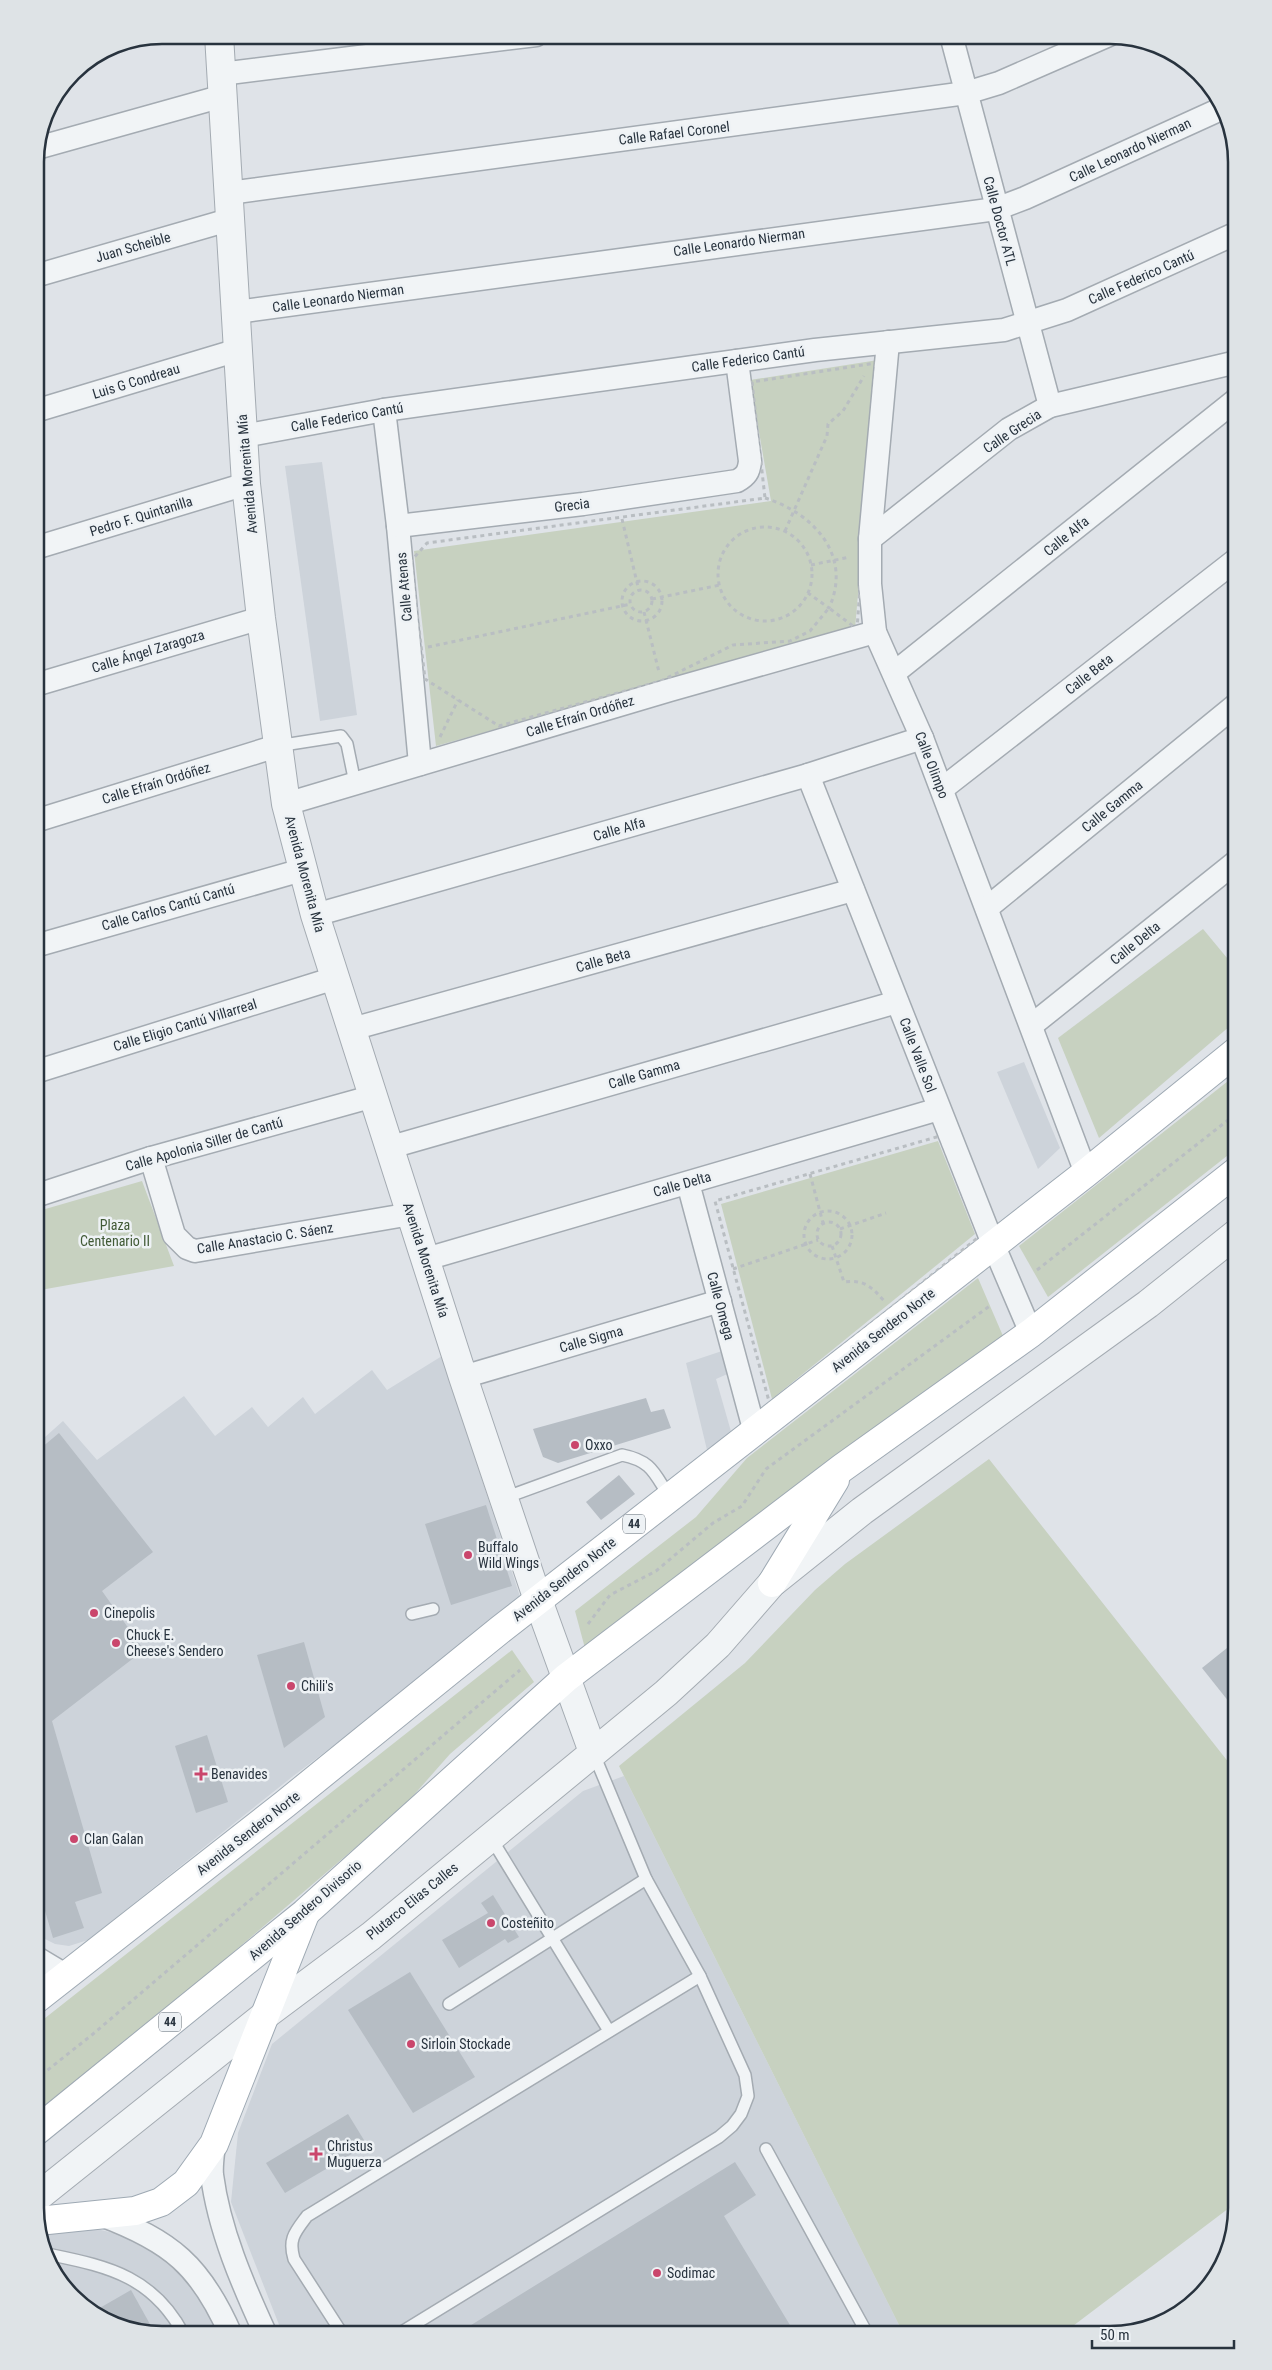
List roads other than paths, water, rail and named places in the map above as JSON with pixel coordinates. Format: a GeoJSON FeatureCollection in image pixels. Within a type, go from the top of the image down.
{"type":"FeatureCollection","features":[{"type":"Feature","properties":{"kind":"main road","name":"Avenida Sendero Norte"},"geometry":{"type":"LineString","coordinates":[[44,1993],[285,1804],[669,1496],[1086,1172],[1228,1058]]}},
{"type":"Feature","properties":{"kind":"main road","name":"44"},"geometry":{"type":"LineString","coordinates":[[566,1678],[842,1468],[1031,1333],[1228,1178]]}},
{"type":"Feature","properties":{"kind":"main road"},"geometry":{"type":"LineString","coordinates":[[772,1583],[842,1468]]}},
{"type":"Feature","properties":{"kind":"main road","name":"Avenida Sendero Divisorio"},"geometry":{"type":"LineString","coordinates":[[44,2125],[305,1913],[566,1678]]}},
{"type":"Feature","properties":{"kind":"main road"},"geometry":{"type":"LineString","coordinates":[[45,2220],[135,2211],[161,2202],[186,2183],[214,2144],[305,1913]]}},
{"type":"Feature","properties":{"kind":"street","name":"Avenida Morenita Mía"},"geometry":{"type":"LineString","coordinates":[[220,44],[246,484],[261,618],[286,804],[315,915],[391,1147],[463,1377],[538,1600],[594,1752]]}},
{"type":"Feature","properties":{"kind":"street"},"geometry":{"type":"LineString","coordinates":[[45,145],[222,85],[479,44]]}},
{"type":"Feature","properties":{"kind":"street","name":"Calle Doctor ATL"},"geometry":{"type":"LineString","coordinates":[[953,44],[1050,406]]}},
{"type":"Feature","properties":{"kind":"street","name":"Calle Rafael Coronel"},"geometry":{"type":"LineString","coordinates":[[230,206],[966,93],[1016,76],[1089,44]]}},
{"type":"Feature","properties":{"kind":"street","name":"Calle Leonardo Nierman"},"geometry":{"type":"LineString","coordinates":[[237,312],[996,208],[1025,198],[1216,111]]}},
{"type":"Feature","properties":{"kind":"street","name":"Juan Scheible"},"geometry":{"type":"LineString","coordinates":[[44,273],[230,206]]}},
{"type":"Feature","properties":{"kind":"street","name":"Calle Federico Cantú"},"geometry":{"type":"LineString","coordinates":[[243,436],[384,410],[737,361],[888,342],[979,334],[1027,323],[1067,310],[1228,237]]}},
{"type":"Feature","properties":{"kind":"street","name":"Calle Olimpo"},"geometry":{"type":"LineString","coordinates":[[888,342],[866,547],[875,632],[922,738],[942,789],[1086,1172]]}},
{"type":"Feature","properties":{"kind":"street","name":"Luis G Condreau"},"geometry":{"type":"LineString","coordinates":[[44,408],[238,350]]}},
{"type":"Feature","properties":{"kind":"street","name":"Grecia"},"geometry":{"type":"LineString","coordinates":[[398,526],[719,485],[745,477],[749,470],[750,461],[737,361]]}},
{"type":"Feature","properties":{"kind":"street","name":"Calle Grecia"},"geometry":{"type":"LineString","coordinates":[[866,547],[1009,429],[1050,406],[1228,364]]}},
{"type":"Feature","properties":{"kind":"street","name":"Calle Alfa"},"geometry":{"type":"LineString","coordinates":[[894,673],[1228,406]]}},
{"type":"Feature","properties":{"kind":"street","name":"Calle Atenas"},"geometry":{"type":"LineString","coordinates":[[384,410],[398,526],[420,764]]}},
{"type":"Feature","properties":{"kind":"street","name":"Pedro F. Quintanilla"},"geometry":{"type":"LineString","coordinates":[[44,545],[246,484]]}},
{"type":"Feature","properties":{"kind":"street","name":"Calle Beta"},"geometry":{"type":"LineString","coordinates":[[942,789],[1228,566]]}},
{"type":"Feature","properties":{"kind":"street","name":"Calle Ángel Zaragoza"},"geometry":{"type":"LineString","coordinates":[[44,682],[261,618]]}},
{"type":"Feature","properties":{"kind":"street","name":"Calle Efraín Ordóñez"},"geometry":{"type":"LineString","coordinates":[[286,804],[670,690],[875,632]]}},
{"type":"Feature","properties":{"kind":"street","name":"Calle Gamma"},"geometry":{"type":"LineString","coordinates":[[987,908],[1228,711]]}},
{"type":"Feature","properties":{"kind":"street","name":"Calle Alfa"},"geometry":{"type":"LineString","coordinates":[[315,915],[808,775],[922,738]]}},
{"type":"Feature","properties":{"kind":"street","name":"Calle Efraín Ordóñez"},"geometry":{"type":"LineString","coordinates":[[44,818],[277,746]]}},
{"type":"Feature","properties":{"kind":"street","name":"Calle Valle Sol"},"geometry":{"type":"LineString","coordinates":[[808,775],[939,1109],[1031,1333]]}},
{"type":"Feature","properties":{"kind":"street","name":"Calle Delta"},"geometry":{"type":"LineString","coordinates":[[1032,1025],[1228,868]]}},
{"type":"Feature","properties":{"kind":"street","name":"Calle Carlos Cantú Cantú"},"geometry":{"type":"LineString","coordinates":[[44,943],[302,870]]}},
{"type":"Feature","properties":{"kind":"street","name":"Calle Beta"},"geometry":{"type":"LineString","coordinates":[[352,1029],[853,890]]}},
{"type":"Feature","properties":{"kind":"street","name":"Calle Eligio Cantú Villarreal"},"geometry":{"type":"LineString","coordinates":[[44,1069],[335,978]]}},
{"type":"Feature","properties":{"kind":"street","name":"Calle Gamma"},"geometry":{"type":"LineString","coordinates":[[391,1147],[897,1002]]}},
{"type":"Feature","properties":{"kind":"street","name":"Calle Apolonia Siller de Cantú"},"geometry":{"type":"LineString","coordinates":[[44,1193],[151,1158],[374,1096]]}},
{"type":"Feature","properties":{"kind":"street","name":"Calle Delta"},"geometry":{"type":"LineString","coordinates":[[426,1258],[939,1109]]}},
{"type":"Feature","properties":{"kind":"street","name":"Calle Anastacio C. Sáenz"},"geometry":{"type":"LineString","coordinates":[[151,1158],[174,1235],[187,1248],[195,1251],[411,1214]]}},
{"type":"Feature","properties":{"kind":"street","name":"Calle Omega"},"geometry":{"type":"LineString","coordinates":[[688,1183],[754,1429]]}},
{"type":"Feature","properties":{"kind":"street"},"geometry":{"type":"LineString","coordinates":[[772,1583],[862,1511],[1148,1304],[1228,1240]]}},
{"type":"Feature","properties":{"kind":"street","name":"Calle Sigma"},"geometry":{"type":"LineString","coordinates":[[463,1377],[720,1301]]}},
{"type":"Feature","properties":{"kind":"street","name":"Plutarco Elias Calles"},"geometry":{"type":"LineString","coordinates":[[44,2192],[264,2016],[371,1936],[666,1693],[718,1645],[772,1583]]}},
{"type":"Feature","properties":{"kind":"street"},"geometry":{"type":"LineString","coordinates":[[44,1963],[65,1976]]}},
{"type":"Feature","properties":{"kind":"street"},"geometry":{"type":"LineString","coordinates":[[214,2144],[212,2173],[218,2205],[234,2257],[262,2326]]}},
{"type":"Feature","properties":{"kind":"street"},"geometry":{"type":"LineString","coordinates":[[100,2215],[136,2228],[178,2254],[208,2289],[226,2326]]}},
{"type":"Feature","properties":{"kind":"lane"},"geometry":{"type":"LineString","coordinates":[[277,746],[341,736],[347,744],[356,783]]}},
{"type":"Feature","properties":{"kind":"lane"},"geometry":{"type":"LineString","coordinates":[[504,1498],[622,1455],[639,1458],[651,1467],[669,1496]]}},
{"type":"Feature","properties":{"kind":"lane"},"geometry":{"type":"LineString","coordinates":[[412,1614],[434,1610]]}},
{"type":"Feature","properties":{"kind":"lane"},"geometry":{"type":"LineString","coordinates":[[410,2326],[732,2126],[748,2096],[745,2076],[700,1976],[646,1879],[594,1752]]}},
{"type":"Feature","properties":{"kind":"lane"},"geometry":{"type":"LineString","coordinates":[[491,1838],[609,2031]]}},
{"type":"Feature","properties":{"kind":"lane"},"geometry":{"type":"LineString","coordinates":[[449,2004],[646,1879]]}},
{"type":"Feature","properties":{"kind":"lane"},"geometry":{"type":"LineString","coordinates":[[336,2326],[294,2259],[290,2246],[295,2232],[307,2216],[700,1976]]}},
{"type":"Feature","properties":{"kind":"lane"},"geometry":{"type":"LineString","coordinates":[[766,2148],[863,2326]]}},
{"type":"Feature","properties":{"kind":"lane"},"geometry":{"type":"LineString","coordinates":[[54,2256],[117,2270],[151,2291],[177,2320],[180,2326]]}},
{"type":"Feature","properties":{"kind":"place","name":"Oxxo"},"geometry":{"type":"Point","coordinates":[575,1445]}},
{"type":"Feature","properties":{"kind":"place","name":"Buffalo Wild Wings"},"geometry":{"type":"Point","coordinates":[468,1555]}},
{"type":"Feature","properties":{"kind":"place","name":"Cinepolis"},"geometry":{"type":"Point","coordinates":[94,1613]}},
{"type":"Feature","properties":{"kind":"place","name":"Chuck E. Cheese's Sendero"},"geometry":{"type":"Point","coordinates":[116,1643]}},
{"type":"Feature","properties":{"kind":"place","name":"Chili's"},"geometry":{"type":"Point","coordinates":[291,1686]}},
{"type":"Feature","properties":{"kind":"place","name":"Benavides"},"geometry":{"type":"Point","coordinates":[201,1774]}},
{"type":"Feature","properties":{"kind":"place","name":"Clan Galan"},"geometry":{"type":"Point","coordinates":[74,1839]}},
{"type":"Feature","properties":{"kind":"place","name":"Costeñito"},"geometry":{"type":"Point","coordinates":[491,1923]}},
{"type":"Feature","properties":{"kind":"place","name":"Sirloin Stockade"},"geometry":{"type":"Point","coordinates":[411,2044]}},
{"type":"Feature","properties":{"kind":"place","name":"Christus Muguerza"},"geometry":{"type":"Point","coordinates":[316,2154]}},
{"type":"Feature","properties":{"kind":"place","name":"Sodimac"},"geometry":{"type":"Point","coordinates":[657,2273]}},
{"type":"Feature","properties":{"kind":"park label","name":"Plaza Centenario II"},"geometry":{"type":"Point","coordinates":[115,1234]}}]}
